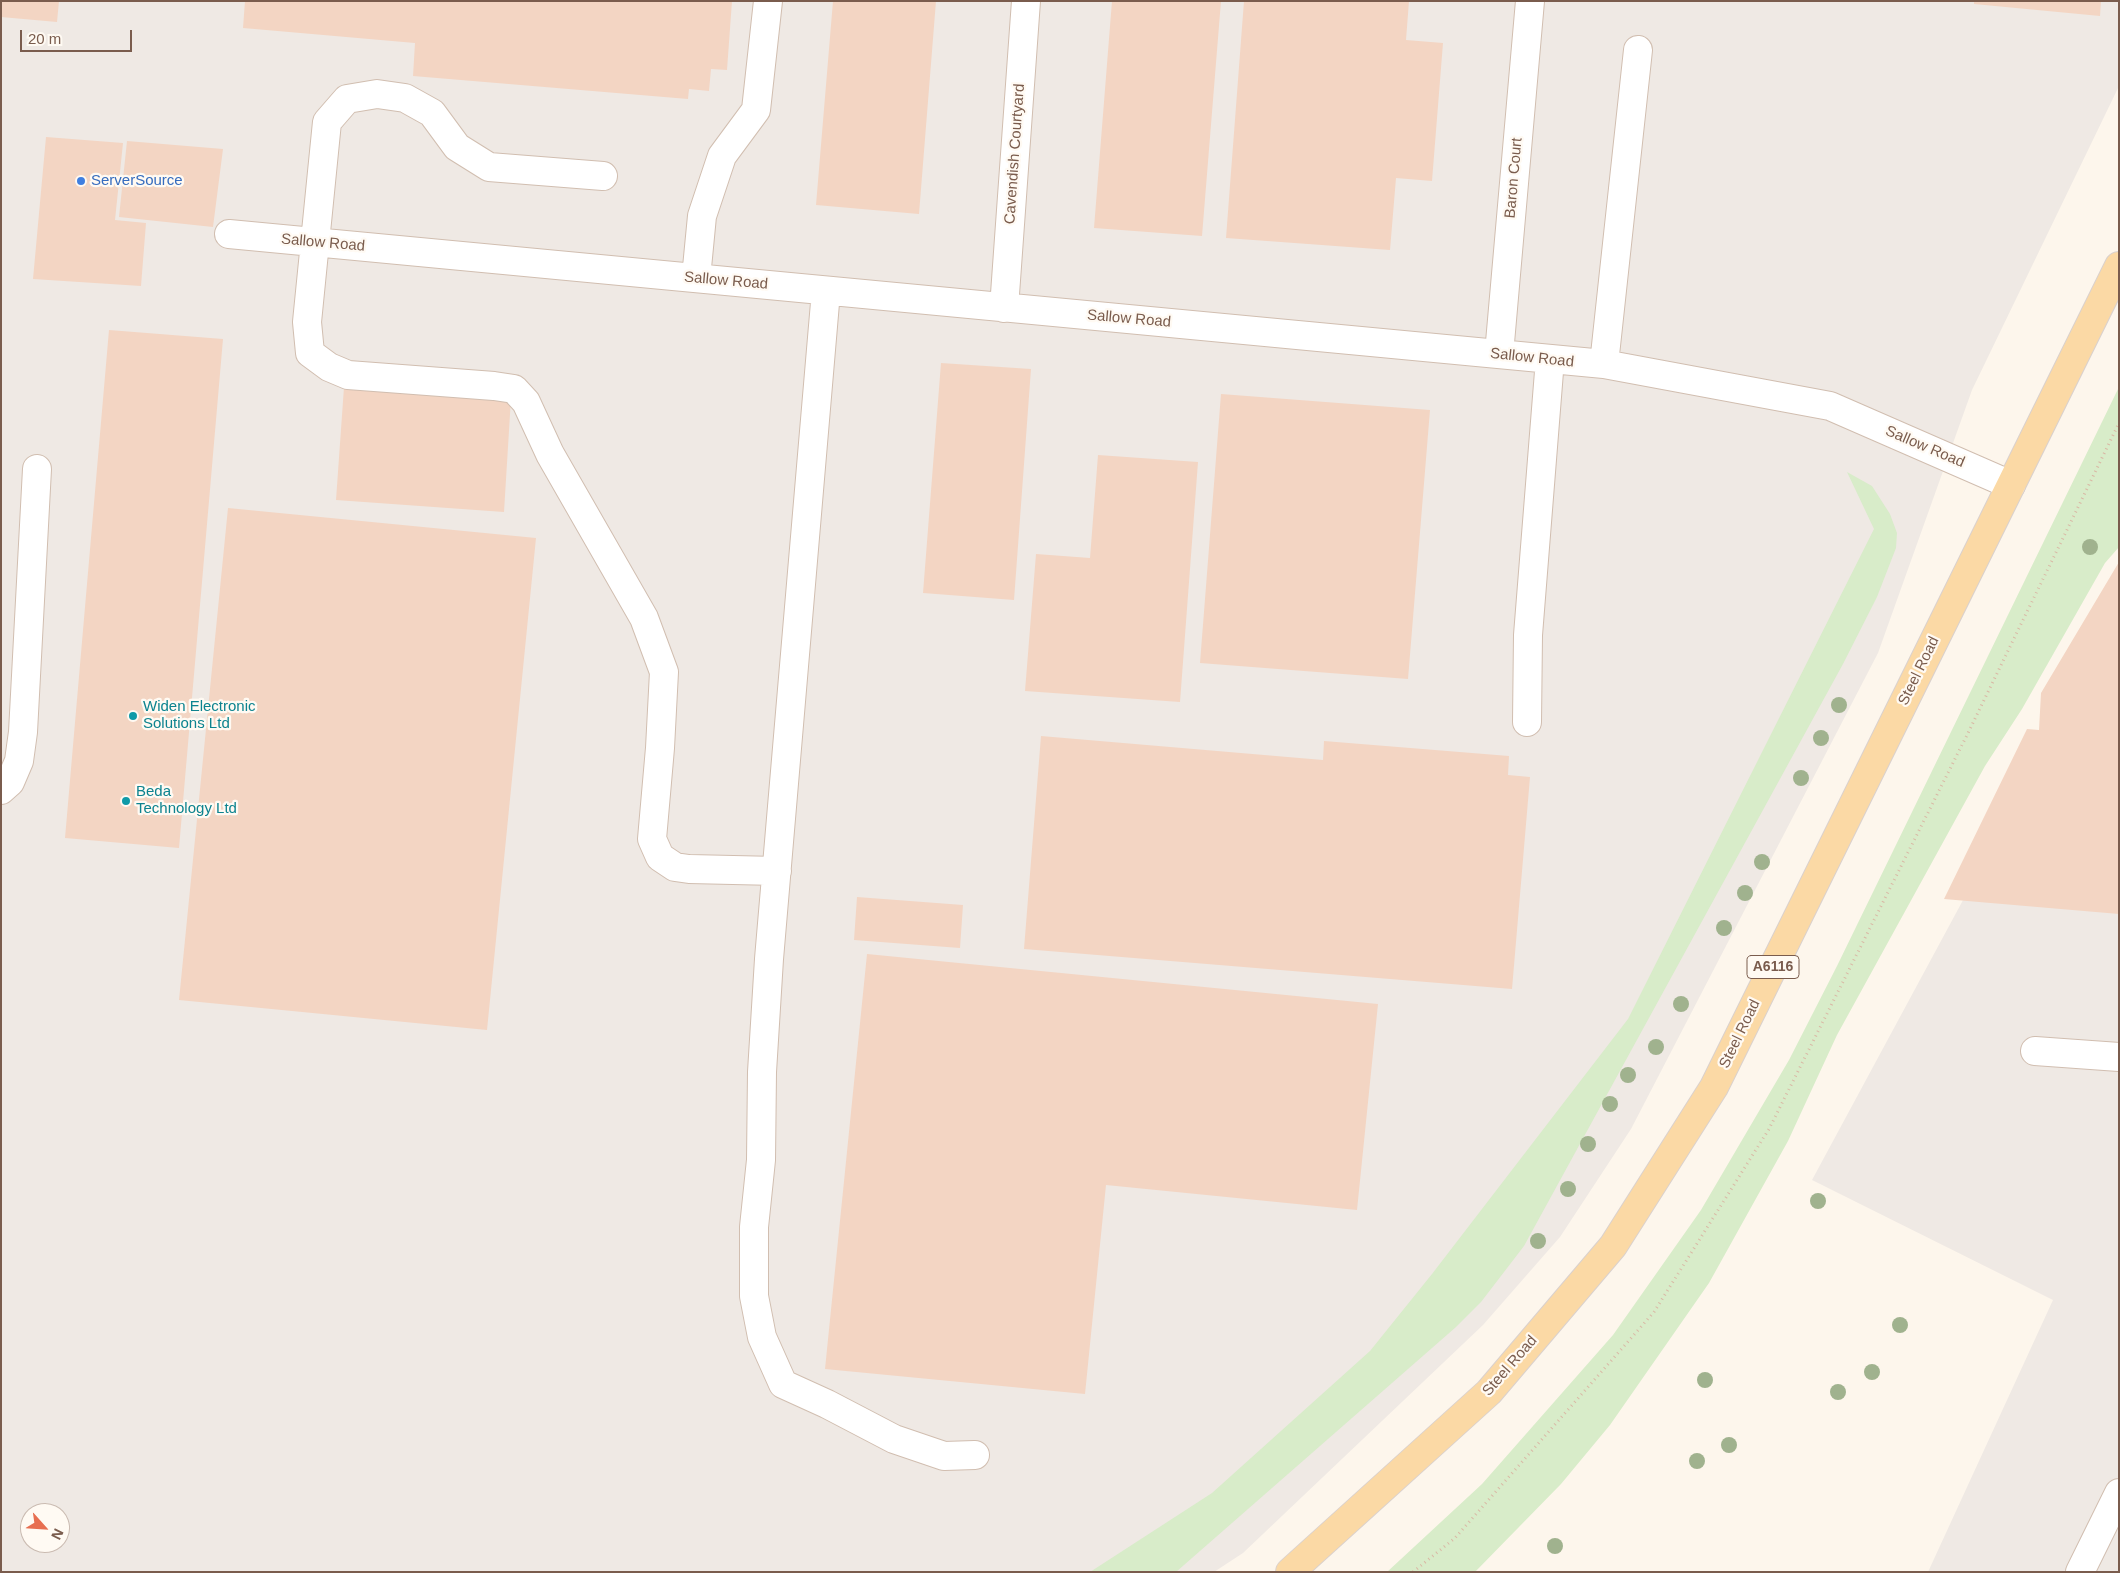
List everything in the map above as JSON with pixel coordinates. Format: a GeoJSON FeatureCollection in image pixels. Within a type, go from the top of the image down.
{"type":"FeatureCollection","features":[{"type":"Feature","properties":{"kind":"main road","name":"Steel Road"},"geometry":{"type":"LineString","coordinates":[[1290,1572],[1489,1392],[1613,1246],[1714,1087],[2119,266]]}},
{"type":"Feature","properties":{"kind":"street"},"geometry":{"type":"LineString","coordinates":[[696,278],[702,216],[722,156],[756,110],[768,1]]}},
{"type":"Feature","properties":{"kind":"street","name":"Cavendish Courtyard"},"geometry":{"type":"LineString","coordinates":[[1004,308],[1026,1]]}},
{"type":"Feature","properties":{"kind":"street","name":"Baron Court"},"geometry":{"type":"LineString","coordinates":[[1499,354],[1530,1]]}},
{"type":"Feature","properties":{"kind":"street"},"geometry":{"type":"LineString","coordinates":[[1604,364],[1638,50]]}},
{"type":"Feature","properties":{"kind":"street"},"geometry":{"type":"LineString","coordinates":[[603,176],[489,167],[457,146],[432,113],[406,98],[377,94],[347,99],[327,122],[314,242],[308,322],[310,353],[329,367],[348,375],[514,389],[526,402],[550,454],[644,618],[664,672],[652,838],[660,857],[675,867],[689,869],[777,872]]}},
{"type":"Feature","properties":{"kind":"street","name":"Sallow Road"},"geometry":{"type":"LineString","coordinates":[[229,234],[1604,364],[1830,406],[2011,485]]}},
{"type":"Feature","properties":{"kind":"street"},"geometry":{"type":"LineString","coordinates":[[826,290],[771,936],[762,1072],[761,1160],[754,1227],[754,1296],[762,1337],[783,1384],[894,1438],[944,1456],[975,1455]]}},
{"type":"Feature","properties":{"kind":"street"},"geometry":{"type":"LineString","coordinates":[[1527,722],[1528,634],[1550,359]]}},
{"type":"Feature","properties":{"kind":"street"},"geometry":{"type":"LineString","coordinates":[[1,790],[10,782],[19,760],[23,732],[37,469]]}},
{"type":"Feature","properties":{"kind":"street"},"geometry":{"type":"LineString","coordinates":[[2036,1051],[2119,1057]]}},
{"type":"Feature","properties":{"kind":"street"},"geometry":{"type":"LineString","coordinates":[[2080,1572],[2119,1493]]}},
{"type":"Feature","properties":{"kind":"path"},"geometry":{"type":"LineString","coordinates":[[1413,1572],[1455,1538],[1654,1312],[1769,1130],[1968,733],[2119,423]]}},
{"type":"Feature","properties":{"kind":"shaded area"},"geometry":{"type":"Polygon","coordinates":[[[1,1],[2119,1],[2119,86],[1972,390],[1878,653],[1631,1129],[1560,1237],[1483,1325],[1243,1553],[1214,1572],[1,1572],[1,1]]]}},
{"type":"Feature","properties":{"kind":"shaded area"},"geometry":{"type":"Polygon","coordinates":[[[2119,611],[2119,1572],[1928,1572],[2053,1300],[1812,1180],[2119,611]]]}},
{"type":"Feature","properties":{"kind":"green space"},"geometry":{"type":"Polygon","coordinates":[[[2119,387],[2119,547],[2105,563],[2022,709],[1985,766],[1837,1035],[1788,1141],[1709,1283],[1610,1425],[1561,1484],[1475,1572],[1387,1572],[1482,1484],[1613,1335],[1701,1210],[1789,1060],[1837,966],[2119,387]]]}},
{"type":"Feature","properties":{"kind":"green space"},"geometry":{"type":"Polygon","coordinates":[[[1847,472],[1872,486],[1890,514],[1897,533],[1896,548],[1877,597],[1843,664],[1524,1246],[1481,1302],[1456,1327],[1176,1572],[1090,1572],[1212,1493],[1370,1351],[1432,1274],[1628,1019],[1874,529],[1847,472]]]}},
{"type":"Feature","properties":{"kind":"building"},"geometry":{"type":"Polygon","coordinates":[[[1,1],[59,1],[57,22],[1,17],[1,1]]]}},
{"type":"Feature","properties":{"kind":"building"},"geometry":{"type":"Polygon","coordinates":[[[245,1],[732,1],[727,70],[711,69],[709,91],[689,89],[688,99],[413,76],[415,43],[243,28],[245,1]]]}},
{"type":"Feature","properties":{"kind":"building"},"geometry":{"type":"Polygon","coordinates":[[[833,1],[936,1],[919,214],[816,205],[833,1]]]}},
{"type":"Feature","properties":{"kind":"building"},"geometry":{"type":"Polygon","coordinates":[[[1112,1],[1221,1],[1202,236],[1094,228],[1112,1]]]}},
{"type":"Feature","properties":{"kind":"building"},"geometry":{"type":"Polygon","coordinates":[[[1244,1],[1409,1],[1406,40],[1443,43],[1432,181],[1396,178],[1390,250],[1226,238],[1244,1]]]}},
{"type":"Feature","properties":{"kind":"building"},"geometry":{"type":"Polygon","coordinates":[[[1974,1],[2101,1],[2100,16],[1974,4],[1974,1]]]}},
{"type":"Feature","properties":{"kind":"building","name":"ServerSource"},"geometry":{"type":"Polygon","coordinates":[[[46,137],[123,143],[115,220],[146,223],[141,286],[33,279],[46,137]]]}},
{"type":"Feature","properties":{"kind":"building"},"geometry":{"type":"Polygon","coordinates":[[[127,141],[223,149],[213,227],[119,217],[127,141]]]}},
{"type":"Feature","properties":{"kind":"building"},"geometry":{"type":"Polygon","coordinates":[[[109,330],[223,339],[179,848],[65,838],[109,330]]]}},
{"type":"Feature","properties":{"kind":"building"},"geometry":{"type":"Polygon","coordinates":[[[941,363],[1031,369],[1014,600],[923,593],[941,363]]]}},
{"type":"Feature","properties":{"kind":"building"},"geometry":{"type":"Polygon","coordinates":[[[344,387],[511,398],[504,512],[336,500],[344,387]]]}},
{"type":"Feature","properties":{"kind":"building"},"geometry":{"type":"Polygon","coordinates":[[[1221,394],[1430,410],[1408,679],[1200,663],[1221,394]]]}},
{"type":"Feature","properties":{"kind":"building"},"geometry":{"type":"Polygon","coordinates":[[[1098,455],[1198,462],[1180,702],[1025,691],[1036,554],[1090,558],[1098,455]]]}},
{"type":"Feature","properties":{"kind":"building"},"geometry":{"type":"Polygon","coordinates":[[[228,508],[536,538],[487,1030],[179,1000],[228,508]]]}},
{"type":"Feature","properties":{"kind":"building"},"geometry":{"type":"Polygon","coordinates":[[[2119,562],[2119,914],[1944,899],[2027,729],[2039,730],[2041,693],[2119,562]]]}},
{"type":"Feature","properties":{"kind":"building"},"geometry":{"type":"Polygon","coordinates":[[[1041,736],[1323,760],[1324,741],[1509,756],[1508,775],[1530,777],[1512,989],[1024,949],[1041,736]]]}},
{"type":"Feature","properties":{"kind":"building"},"geometry":{"type":"Polygon","coordinates":[[[857,897],[963,905],[960,948],[854,940],[857,897]]]}},
{"type":"Feature","properties":{"kind":"building"},"geometry":{"type":"Polygon","coordinates":[[[867,954],[1378,1004],[1357,1210],[1106,1185],[1085,1394],[825,1369],[867,954]]]}},
{"type":"Feature","properties":{"kind":"place","name":"ServerSource"},"geometry":{"type":"Point","coordinates":[81,181]}},
{"type":"Feature","properties":{"kind":"place","name":"Widen Electronic Solutions Ltd"},"geometry":{"type":"Point","coordinates":[133,716]}},
{"type":"Feature","properties":{"kind":"place","name":"Beda Technology Ltd"},"geometry":{"type":"Point","coordinates":[126,801]}}]}
